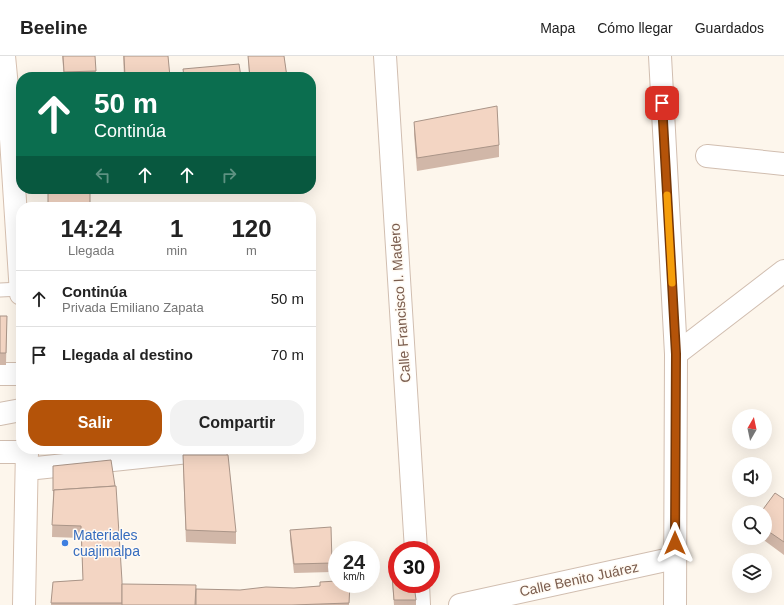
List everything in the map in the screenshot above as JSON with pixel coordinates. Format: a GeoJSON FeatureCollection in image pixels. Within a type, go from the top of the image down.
{"type":"FeatureCollection","features":[{"type":"Feature","properties":{"kind":"street","name":"Calle Francisco I. Madero"},"geometry":{"type":"LineString","coordinates":[[385,56],[415,541]]}},
{"type":"Feature","properties":{"kind":"street"},"geometry":{"type":"LineString","coordinates":[[660,56],[676,354],[674,605]]}},
{"type":"Feature","properties":{"kind":"street"},"geometry":{"type":"LineString","coordinates":[[3,57],[10,108],[16,207]]}},
{"type":"Feature","properties":{"kind":"street"},"geometry":{"type":"LineString","coordinates":[[707,156],[784,164]]}},
{"type":"Feature","properties":{"kind":"street"},"geometry":{"type":"LineString","coordinates":[[676,354],[784,271]]}},
{"type":"Feature","properties":{"kind":"street"},"geometry":{"type":"LineString","coordinates":[[0,374],[16,374]]}},
{"type":"Feature","properties":{"kind":"street"},"geometry":{"type":"LineString","coordinates":[[0,414],[16,411]]}},
{"type":"Feature","properties":{"kind":"street"},"geometry":{"type":"LineString","coordinates":[[0,452],[27,457],[98,454]]}},
{"type":"Feature","properties":{"kind":"street"},"geometry":{"type":"LineString","coordinates":[[24,605],[27,457]]}},
{"type":"Feature","properties":{"kind":"street","name":"Calle Benito Juárez"},"geometry":{"type":"LineString","coordinates":[[460,605],[675,558]]}},
{"type":"Feature","properties":{"kind":"street"},"geometry":{"type":"LineString","coordinates":[[418,593],[419,605]]}},
{"type":"Feature","properties":{"kind":"lane"},"geometry":{"type":"LineString","coordinates":[[0,290],[16,290]]}},
{"type":"Feature","properties":{"kind":"building"},"geometry":{"type":"Polygon","coordinates":[[[63,56],[95,56],[96,71],[64,72],[63,56]]]}},
{"type":"Feature","properties":{"kind":"building"},"geometry":{"type":"Polygon","coordinates":[[[124,56],[168,56],[170,72],[125,72],[124,56]]]}},
{"type":"Feature","properties":{"kind":"building"},"geometry":{"type":"Polygon","coordinates":[[[248,56],[284,56],[286,72],[250,72],[248,56]]]}},
{"type":"Feature","properties":{"kind":"building"},"geometry":{"type":"Polygon","coordinates":[[[239,64],[240,72],[183,72],[183,69],[239,64]]]}},
{"type":"Feature","properties":{"kind":"building"},"geometry":{"type":"Polygon","coordinates":[[[497,106],[499,145],[417,158],[414,122],[497,106]]]}},
{"type":"Feature","properties":{"kind":"building"},"geometry":{"type":"Polygon","coordinates":[[[48,194],[90,194],[90,202],[48,202],[48,194]]]}},
{"type":"Feature","properties":{"kind":"building"},"geometry":{"type":"Polygon","coordinates":[[[0,316],[7,316],[6,353],[0,353],[0,316]]]}},
{"type":"Feature","properties":{"kind":"building"},"geometry":{"type":"Polygon","coordinates":[[[183,455],[228,455],[236,532],[186,530],[183,455]]]}},
{"type":"Feature","properties":{"kind":"building"},"geometry":{"type":"Polygon","coordinates":[[[111,460],[115,486],[53,491],[53,466],[111,460]]]}},
{"type":"Feature","properties":{"kind":"building"},"geometry":{"type":"Polygon","coordinates":[[[116,486],[122,603],[51,603],[53,582],[83,580],[81,526],[52,525],[54,490],[116,486]]]}},
{"type":"Feature","properties":{"kind":"building"},"geometry":{"type":"Polygon","coordinates":[[[775,493],[784,499],[784,542],[772,534],[772,505],[766,505],[775,493]]]}},
{"type":"Feature","properties":{"kind":"building"},"geometry":{"type":"Polygon","coordinates":[[[331,527],[331,541],[328,541],[328,563],[294,564],[290,530],[331,527]]]}},
{"type":"Feature","properties":{"kind":"building"},"geometry":{"type":"Polygon","coordinates":[[[320,582],[328,582],[328,593],[350,593],[349,603],[292,605],[196,605],[196,589],[240,590],[266,587],[294,588],[320,586],[320,582]]]}},
{"type":"Feature","properties":{"kind":"building"},"geometry":{"type":"Polygon","coordinates":[[[122,584],[196,585],[195,605],[122,605],[122,584]]]}},
{"type":"Feature","properties":{"kind":"building"},"geometry":{"type":"Polygon","coordinates":[[[393,593],[415,593],[416,600],[394,600],[393,593]]]}},
{"type":"Feature","properties":{"kind":"slow traffic"},"geometry":{"type":"LineString","coordinates":[[667,195],[672,283]]}},
{"type":"Feature","properties":{"kind":"place","name":"Materiales cuajimalpa"},"geometry":{"type":"Point","coordinates":[65,543]}},
{"type":"Feature","properties":{"kind":"route"},"geometry":{"type":"LineString","coordinates":[[662,103],[676,354],[675,543]]}}]}
